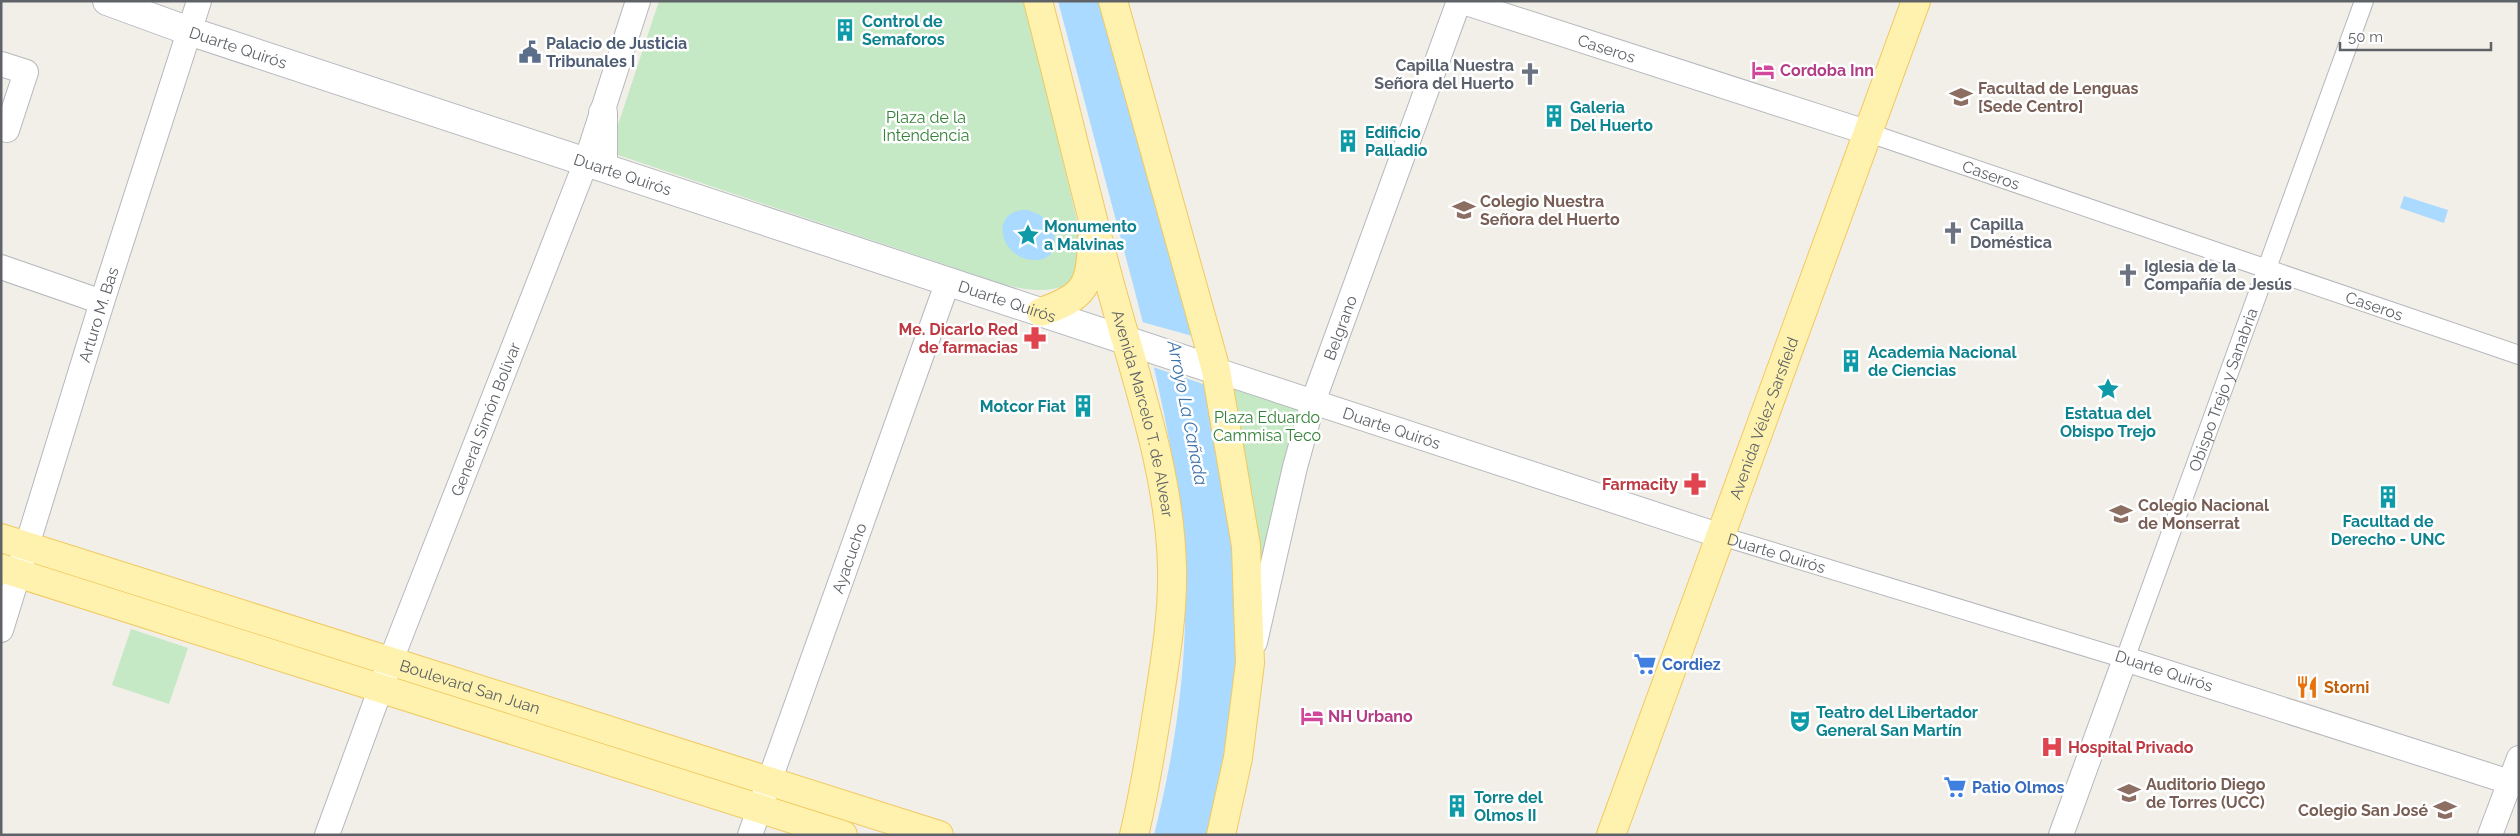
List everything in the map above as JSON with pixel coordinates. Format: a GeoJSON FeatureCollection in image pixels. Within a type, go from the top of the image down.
{"type":"FeatureCollection","features":[{"type":"Feature","properties":{"kind":"main road","name":"Duarte Quirós"},"geometry":{"type":"LineString","coordinates":[[107,1],[189,31],[1216,370]]}},
{"type":"Feature","properties":{"kind":"main road","name":"Avenida Marcelo T. de Alvear"},"geometry":{"type":"LineString","coordinates":[[1038,1],[1092,220],[1158,464],[1169,528],[1172,568],[1170,619],[1165,663],[1143,797],[1134,835]]}},
{"type":"Feature","properties":{"kind":"main road"},"geometry":{"type":"LineString","coordinates":[[1113,1],[1216,370],[1246,546],[1250,663],[1238,758],[1221,835]]}},
{"type":"Feature","properties":{"kind":"main road","name":"Avenida Vélez Sarsfield"},"geometry":{"type":"LineString","coordinates":[[1611,835],[1916,1]]}},
{"type":"Feature","properties":{"kind":"main road"},"geometry":{"type":"LineString","coordinates":[[595,165],[604,113]]}},
{"type":"Feature","properties":{"kind":"main road"},"geometry":{"type":"LineString","coordinates":[[1041,312],[1067,303],[1078,295],[1087,280],[1092,256],[1092,220]]}},
{"type":"Feature","properties":{"kind":"main road","name":"Boulevard San Juan"},"geometry":{"type":"LineString","coordinates":[[1,538],[939,835]]}},
{"type":"Feature","properties":{"kind":"main road","name":"Boulevard San Juan"},"geometry":{"type":"LineString","coordinates":[[10,570],[843,835]]}},
{"type":"Feature","properties":{"kind":"street","name":"Arturo M. Bas"},"geometry":{"type":"LineString","coordinates":[[1,630],[10,570],[28,547],[102,302],[199,1]]}},
{"type":"Feature","properties":{"kind":"street"},"geometry":{"type":"LineString","coordinates":[[604,113],[638,1]]}},
{"type":"Feature","properties":{"kind":"street","name":"Caseros"},"geometry":{"type":"LineString","coordinates":[[1460,1],[1868,133],[2519,355]]}},
{"type":"Feature","properties":{"kind":"street","name":"Belgrano"},"geometry":{"type":"LineString","coordinates":[[1250,663],[1295,467],[1313,402],[1460,1]]}},
{"type":"Feature","properties":{"kind":"street","name":"Obispo Trejo y Sanabria"},"geometry":{"type":"LineString","coordinates":[[2061,835],[2364,1]]}},
{"type":"Feature","properties":{"kind":"street"},"geometry":{"type":"LineString","coordinates":[[1,64],[26,72],[7,130]]}},
{"type":"Feature","properties":{"kind":"street","name":"General Simón Bolivar"},"geometry":{"type":"LineString","coordinates":[[326,835],[391,660],[595,165]]}},
{"type":"Feature","properties":{"kind":"street"},"geometry":{"type":"LineString","coordinates":[[1,267],[102,302]]}},
{"type":"Feature","properties":{"kind":"street","name":"Ayacucho"},"geometry":{"type":"LineString","coordinates":[[750,835],[948,282]]}},
{"type":"Feature","properties":{"kind":"street","name":"Duarte Quirós"},"geometry":{"type":"LineString","coordinates":[[1216,370],[1721,536],[2126,659],[2514,784]]}},
{"type":"Feature","properties":{"kind":"street"},"geometry":{"type":"LineString","coordinates":[[2490,835],[2514,784],[2519,758]]}},
{"type":"Feature","properties":{"kind":"green space","name":"Plaza de la Intendencia"},"geometry":{"type":"Polygon","coordinates":[[[659,1],[1025,1],[1080,233],[1082,254],[1071,284],[1054,289],[1037,290],[1003,284],[609,152],[659,1]]]}},
{"type":"Feature","properties":{"kind":"green space","name":"Plaza Eduardo Cammisa Teco"},"geometry":{"type":"Polygon","coordinates":[[[1216,370],[1313,402],[1250,663],[1216,370]]]}},
{"type":"Feature","properties":{"kind":"green space"},"geometry":{"type":"Polygon","coordinates":[[[131,629],[188,648],[169,704],[112,685],[131,629]]]}},
{"type":"Feature","properties":{"kind":"water","name":"Arroyo La Cañada"},"geometry":{"type":"Polygon","coordinates":[[[1058,1],[1103,1],[1214,412],[1229,484],[1238,647],[1230,730],[1208,835],[1154,835],[1168,775],[1178,713],[1184,651],[1185,589],[1179,505],[1166,422],[1157,381],[1058,1]]]}},
{"type":"Feature","properties":{"kind":"water"},"geometry":{"type":"Polygon","coordinates":[[[2404,196],[2448,210],[2444,223],[2400,208],[2404,196]]]}},
{"type":"Feature","properties":{"kind":"water"},"geometry":{"type":"Polygon","coordinates":[[[1028,210],[1044,218],[1052,227],[1054,233],[1055,245],[1053,251],[1044,259],[1024,258],[1006,244],[1003,235],[1003,225],[1007,217],[1015,212],[1028,210]]]}},
{"type":"Feature","properties":{"kind":"pier"},"geometry":{"type":"Polygon","coordinates":[[[1142,322],[1196,337],[1209,386],[1153,367],[1142,322]]]}},
{"type":"Feature","properties":{"kind":"place","name":"Control de Semaforos"},"geometry":{"type":"Point","coordinates":[845,30]}},
{"type":"Feature","properties":{"kind":"place","name":"Palacio de Justicia Tribunales I"},"geometry":{"type":"Point","coordinates":[530,52]}},
{"type":"Feature","properties":{"kind":"place","name":"Cordoba Inn"},"geometry":{"type":"Point","coordinates":[1763,70]}},
{"type":"Feature","properties":{"kind":"place","name":"Capilla Nuestra Señora del Huerto"},"geometry":{"type":"Point","coordinates":[1530,74]}},
{"type":"Feature","properties":{"kind":"place","name":"Facultad de Lenguas [Sede Centro]"},"geometry":{"type":"Point","coordinates":[1961,97]}},
{"type":"Feature","properties":{"kind":"place","name":"Galeria Del Huerto"},"geometry":{"type":"Point","coordinates":[1554,116]}},
{"type":"Feature","properties":{"kind":"place","name":"Edificio Palladio"},"geometry":{"type":"Point","coordinates":[1348,141]}},
{"type":"Feature","properties":{"kind":"place","name":"Colegio Nuestra Señora del Huerto"},"geometry":{"type":"Point","coordinates":[1464,210]}},
{"type":"Feature","properties":{"kind":"place","name":"Capilla Doméstica"},"geometry":{"type":"Point","coordinates":[1953,233]}},
{"type":"Feature","properties":{"kind":"place","name":"Monumento a Malvinas"},"geometry":{"type":"Point","coordinates":[1028,235]}},
{"type":"Feature","properties":{"kind":"place","name":"Iglesia de la Compañía de Jesús"},"geometry":{"type":"Point","coordinates":[2128,275]}},
{"type":"Feature","properties":{"kind":"place","name":"Me. Dicarlo Red de farmacias"},"geometry":{"type":"Point","coordinates":[1035,338]}},
{"type":"Feature","properties":{"kind":"place","name":"Academia Nacional de Ciencias"},"geometry":{"type":"Point","coordinates":[1851,361]}},
{"type":"Feature","properties":{"kind":"place","name":"Estatua del Obispo Trejo"},"geometry":{"type":"Point","coordinates":[2108,389]}},
{"type":"Feature","properties":{"kind":"place","name":"Motcor Fiat"},"geometry":{"type":"Point","coordinates":[1083,406]}},
{"type":"Feature","properties":{"kind":"place","name":"Farmacity"},"geometry":{"type":"Point","coordinates":[1695,484]}},
{"type":"Feature","properties":{"kind":"place","name":"Facultad de Derecho - UNC"},"geometry":{"type":"Point","coordinates":[2388,497]}},
{"type":"Feature","properties":{"kind":"place","name":"Colegio Nacional de Monserrat"},"geometry":{"type":"Point","coordinates":[2121,514]}},
{"type":"Feature","properties":{"kind":"place","name":"Cordiez"},"geometry":{"type":"Point","coordinates":[1645,664]}},
{"type":"Feature","properties":{"kind":"place","name":"Storni"},"geometry":{"type":"Point","coordinates":[2307,687]}},
{"type":"Feature","properties":{"kind":"place","name":"NH Urbano"},"geometry":{"type":"Point","coordinates":[1312,716]}},
{"type":"Feature","properties":{"kind":"place","name":"Teatro del Libertador General San Martín"},"geometry":{"type":"Point","coordinates":[1800,721]}},
{"type":"Feature","properties":{"kind":"place","name":"Hospital Privado"},"geometry":{"type":"Point","coordinates":[2052,747]}},
{"type":"Feature","properties":{"kind":"place","name":"Patio Olmos"},"geometry":{"type":"Point","coordinates":[1955,787]}},
{"type":"Feature","properties":{"kind":"place","name":"Auditorio Diego de Torres (UCC)"},"geometry":{"type":"Point","coordinates":[2129,793]}},
{"type":"Feature","properties":{"kind":"place","name":"Torre del Olmos II"},"geometry":{"type":"Point","coordinates":[1457,806]}},
{"type":"Feature","properties":{"kind":"place","name":"Colegio San José"},"geometry":{"type":"Point","coordinates":[2445,810]}}]}
